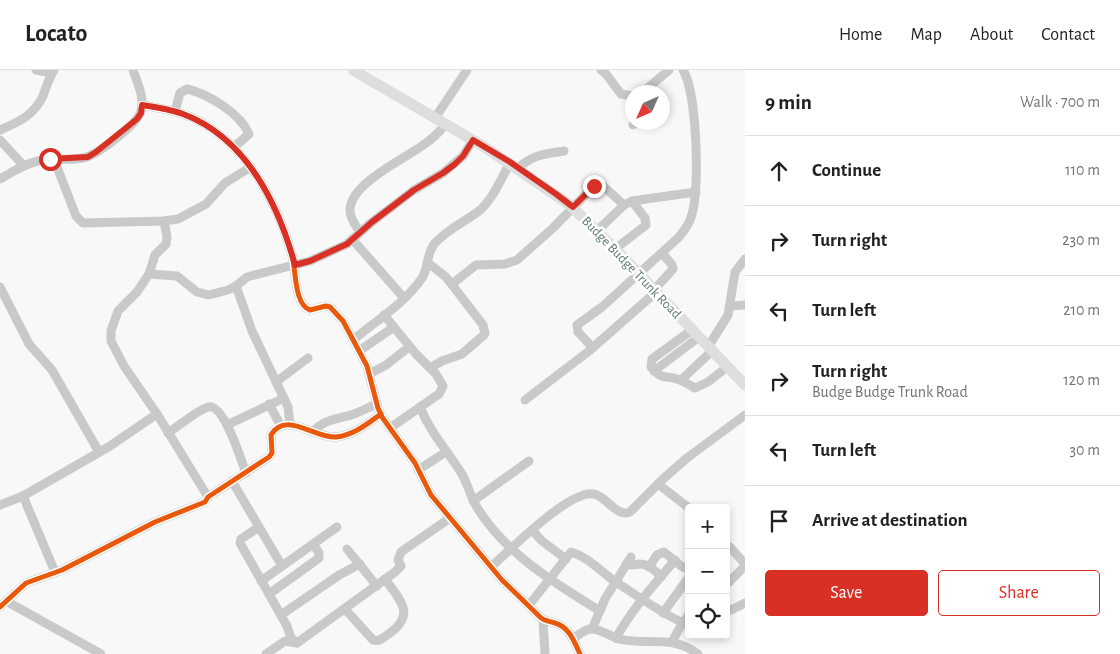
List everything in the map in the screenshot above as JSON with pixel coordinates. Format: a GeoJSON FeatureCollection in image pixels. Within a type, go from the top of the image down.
{"type":"FeatureCollection","features":[{"type":"Feature","properties":{"kind":"main road","name":"Budge Budge Trunk Road"},"geometry":{"type":"LineString","coordinates":[[353,70],[514,165],[573,207],[745,385]]}},
{"type":"Feature","properties":{"kind":"street"},"geometry":{"type":"LineString","coordinates":[[0,130],[12,126],[29,115],[42,98],[53,71],[36,70]]}},
{"type":"Feature","properties":{"kind":"street"},"geometry":{"type":"LineString","coordinates":[[0,179],[38,160],[81,158],[96,152],[137,119],[141,113],[142,105],[133,70]]}},
{"type":"Feature","properties":{"kind":"street"},"geometry":{"type":"LineString","coordinates":[[360,232],[352,219],[350,211],[352,202],[359,190],[391,164],[436,136],[440,121],[467,70]]}},
{"type":"Feature","properties":{"kind":"street"},"geometry":{"type":"LineString","coordinates":[[601,70],[621,94],[625,95]]}},
{"type":"Feature","properties":{"kind":"street"},"geometry":{"type":"LineString","coordinates":[[593,348],[578,332],[577,325],[602,307],[662,253],[686,228],[692,215],[696,192],[696,142],[688,81],[684,70]]}},
{"type":"Feature","properties":{"kind":"street"},"geometry":{"type":"LineString","coordinates":[[651,85],[663,72]]}},
{"type":"Feature","properties":{"kind":"street"},"geometry":{"type":"LineString","coordinates":[[174,112],[180,93],[187,89],[224,106],[231,111],[250,134],[234,147]]}},
{"type":"Feature","properties":{"kind":"street"},"geometry":{"type":"LineString","coordinates":[[142,105],[174,112],[203,123],[227,140],[251,167],[264,186],[274,206],[295,265],[300,299],[303,306],[310,310],[326,306],[330,307],[343,321],[369,374],[381,414],[406,449],[431,495],[492,568],[543,620],[561,625],[567,630],[580,654]]}},
{"type":"Feature","properties":{"kind":"street"},"geometry":{"type":"LineString","coordinates":[[0,140],[24,166]]}},
{"type":"Feature","properties":{"kind":"street"},"geometry":{"type":"LineString","coordinates":[[149,274],[176,276],[196,292],[202,295],[209,295],[236,286],[247,277],[310,261],[352,239],[414,190],[443,173],[463,156],[473,140]]}},
{"type":"Feature","properties":{"kind":"street"},"geometry":{"type":"LineString","coordinates":[[353,340],[404,298],[418,283],[426,271],[430,251],[434,244],[452,228],[484,206],[514,165],[539,155],[564,151]]}},
{"type":"Feature","properties":{"kind":"street"},"geometry":{"type":"LineString","coordinates":[[54,159],[76,216],[83,223],[178,219],[206,204],[225,183],[251,167]]}},
{"type":"Feature","properties":{"kind":"street"},"geometry":{"type":"LineString","coordinates":[[452,284],[476,265],[505,264],[516,260],[553,228],[599,183],[628,203],[645,218],[646,225],[615,249]]}},
{"type":"Feature","properties":{"kind":"street"},"geometry":{"type":"LineString","coordinates":[[597,231],[628,203],[696,192]]}},
{"type":"Feature","properties":{"kind":"street"},"geometry":{"type":"LineString","coordinates":[[164,221],[167,237],[166,244],[155,255],[149,274],[137,292],[118,311],[111,331],[111,341],[124,366],[157,414],[208,497]]}},
{"type":"Feature","properties":{"kind":"street"},"geometry":{"type":"LineString","coordinates":[[352,239],[404,298]]}},
{"type":"Feature","properties":{"kind":"street"},"geometry":{"type":"LineString","coordinates":[[525,400],[593,348],[655,291],[673,269],[662,253]]}},
{"type":"Feature","properties":{"kind":"street"},"geometry":{"type":"LineString","coordinates":[[681,380],[710,349],[728,315],[735,272],[745,259]]}},
{"type":"Feature","properties":{"kind":"street"},"geometry":{"type":"LineString","coordinates":[[428,263],[452,284],[483,325],[485,334],[462,354],[442,360],[430,368]]}},
{"type":"Feature","properties":{"kind":"street"},"geometry":{"type":"LineString","coordinates":[[236,286],[252,331],[290,412],[290,424]]}},
{"type":"Feature","properties":{"kind":"street"},"geometry":{"type":"LineString","coordinates":[[0,287],[29,344],[52,370],[99,452]]}},
{"type":"Feature","properties":{"kind":"street"},"geometry":{"type":"LineString","coordinates":[[730,306],[745,305]]}},
{"type":"Feature","properties":{"kind":"street"},"geometry":{"type":"LineString","coordinates":[[384,315],[440,380],[443,386],[442,390],[390,428]]}},
{"type":"Feature","properties":{"kind":"street"},"geometry":{"type":"LineString","coordinates":[[359,351],[394,327]]}},
{"type":"Feature","properties":{"kind":"street"},"geometry":{"type":"LineString","coordinates":[[695,333],[654,371],[662,378],[681,380],[692,387],[699,387],[727,367]]}},
{"type":"Feature","properties":{"kind":"street"},"geometry":{"type":"LineString","coordinates":[[369,374],[391,362],[410,347]]}},
{"type":"Feature","properties":{"kind":"street"},"geometry":{"type":"LineString","coordinates":[[276,382],[308,358]]}},
{"type":"Feature","properties":{"kind":"street"},"geometry":{"type":"LineString","coordinates":[[227,425],[284,398]]}},
{"type":"Feature","properties":{"kind":"street"},"geometry":{"type":"LineString","coordinates":[[269,404],[281,426]]}},
{"type":"Feature","properties":{"kind":"street"},"geometry":{"type":"LineString","coordinates":[[313,432],[326,422],[355,414],[377,404]]}},
{"type":"Feature","properties":{"kind":"street"},"geometry":{"type":"LineString","coordinates":[[168,433],[209,407],[216,409],[227,425],[246,472]]}},
{"type":"Feature","properties":{"kind":"street"},"geometry":{"type":"LineString","coordinates":[[420,407],[432,433],[464,478],[473,501],[485,519],[511,549],[550,580],[600,611]]}},
{"type":"Feature","properties":{"kind":"street"},"geometry":{"type":"LineString","coordinates":[[0,505],[23,496],[99,452],[157,414]]}},
{"type":"Feature","properties":{"kind":"street"},"geometry":{"type":"LineString","coordinates":[[100,654],[3,604],[26,583],[55,572],[155,522],[199,505],[272,453],[272,435],[281,426],[290,424],[327,437],[345,435],[354,432],[381,414]]}},
{"type":"Feature","properties":{"kind":"street"},"geometry":{"type":"LineString","coordinates":[[492,568],[532,530],[559,508],[577,498],[588,494],[595,494],[616,509],[627,514],[687,458],[745,415]]}},
{"type":"Feature","properties":{"kind":"street"},"geometry":{"type":"LineString","coordinates":[[418,470],[446,452]]}},
{"type":"Feature","properties":{"kind":"street"},"geometry":{"type":"LineString","coordinates":[[473,501],[529,461]]}},
{"type":"Feature","properties":{"kind":"street"},"geometry":{"type":"LineString","coordinates":[[232,481],[282,566]]}},
{"type":"Feature","properties":{"kind":"street"},"geometry":{"type":"LineString","coordinates":[[658,484],[685,505]]}},
{"type":"Feature","properties":{"kind":"street"},"geometry":{"type":"LineString","coordinates":[[23,496],[55,572]]}},
{"type":"Feature","properties":{"kind":"street"},"geometry":{"type":"LineString","coordinates":[[266,654],[345,609],[377,586],[401,566],[398,560],[401,552],[450,518]]}},
{"type":"Feature","properties":{"kind":"street"},"geometry":{"type":"LineString","coordinates":[[259,526],[240,541],[281,615],[291,641]]}},
{"type":"Feature","properties":{"kind":"street"},"geometry":{"type":"LineString","coordinates":[[261,581],[338,528]]}},
{"type":"Feature","properties":{"kind":"street"},"geometry":{"type":"LineString","coordinates":[[532,530],[566,559]]}},
{"type":"Feature","properties":{"kind":"street"},"geometry":{"type":"LineString","coordinates":[[269,594],[319,558],[320,553],[314,545]]}},
{"type":"Feature","properties":{"kind":"street"},"geometry":{"type":"LineString","coordinates":[[730,547],[745,565],[730,581]]}},
{"type":"Feature","properties":{"kind":"street"},"geometry":{"type":"LineString","coordinates":[[347,549],[377,586]]}},
{"type":"Feature","properties":{"kind":"street"},"geometry":{"type":"LineString","coordinates":[[529,605],[571,552],[599,567],[642,600],[663,613],[683,622]]}},
{"type":"Feature","properties":{"kind":"street"},"geometry":{"type":"LineString","coordinates":[[649,566],[660,552],[664,552],[685,567]]}},
{"type":"Feature","properties":{"kind":"street"},"geometry":{"type":"LineString","coordinates":[[592,629],[615,581],[629,560],[632,566],[643,564],[649,566],[661,578]]}},
{"type":"Feature","properties":{"kind":"street"},"geometry":{"type":"LineString","coordinates":[[616,638],[635,607],[675,560]]}},
{"type":"Feature","properties":{"kind":"street"},"geometry":{"type":"LineString","coordinates":[[281,615],[339,575],[360,564]]}},
{"type":"Feature","properties":{"kind":"street"},"geometry":{"type":"LineString","coordinates":[[345,609],[373,640],[380,640],[386,636],[402,623],[404,612],[400,600],[385,579]]}},
{"type":"Feature","properties":{"kind":"street"},"geometry":{"type":"LineString","coordinates":[[663,613],[685,583]]}},
{"type":"Feature","properties":{"kind":"street"},"geometry":{"type":"LineString","coordinates":[[732,610],[745,603]]}},
{"type":"Feature","properties":{"kind":"street"},"geometry":{"type":"LineString","coordinates":[[672,642],[685,619]]}},
{"type":"Feature","properties":{"kind":"street"},"geometry":{"type":"LineString","coordinates":[[543,620],[545,654]]}},
{"type":"Feature","properties":{"kind":"street"},"geometry":{"type":"LineString","coordinates":[[573,639],[584,631],[592,629],[616,638],[634,641],[672,642],[688,647],[698,654]]}},
{"type":"Feature","properties":{"kind":"cycle path"},"geometry":{"type":"LineString","coordinates":[[142,105],[174,112],[197,120],[220,136],[248,164],[260,181],[279,217],[292,255],[296,286],[301,301],[310,310],[326,306],[330,307],[343,321],[367,366],[382,417],[415,463],[431,495],[502,580],[542,618],[564,628],[580,654]]}},
{"type":"Feature","properties":{"kind":"cycle path"},"geometry":{"type":"LineString","coordinates":[[0,607],[26,583],[62,570],[155,522],[205,502],[208,497],[269,457],[272,453],[271,435],[277,428],[293,425],[319,434],[336,437],[354,431],[381,414]]}},
{"type":"Feature","properties":{"kind":"route"},"geometry":{"type":"LineString","coordinates":[[50,159],[88,157],[129,127],[141,113],[142,105],[183,114],[203,123],[227,140],[244,158],[264,186],[274,206],[295,265],[310,261],[347,244],[414,190],[455,164],[463,156],[473,140],[510,162],[573,207],[594,186]]}}]}
